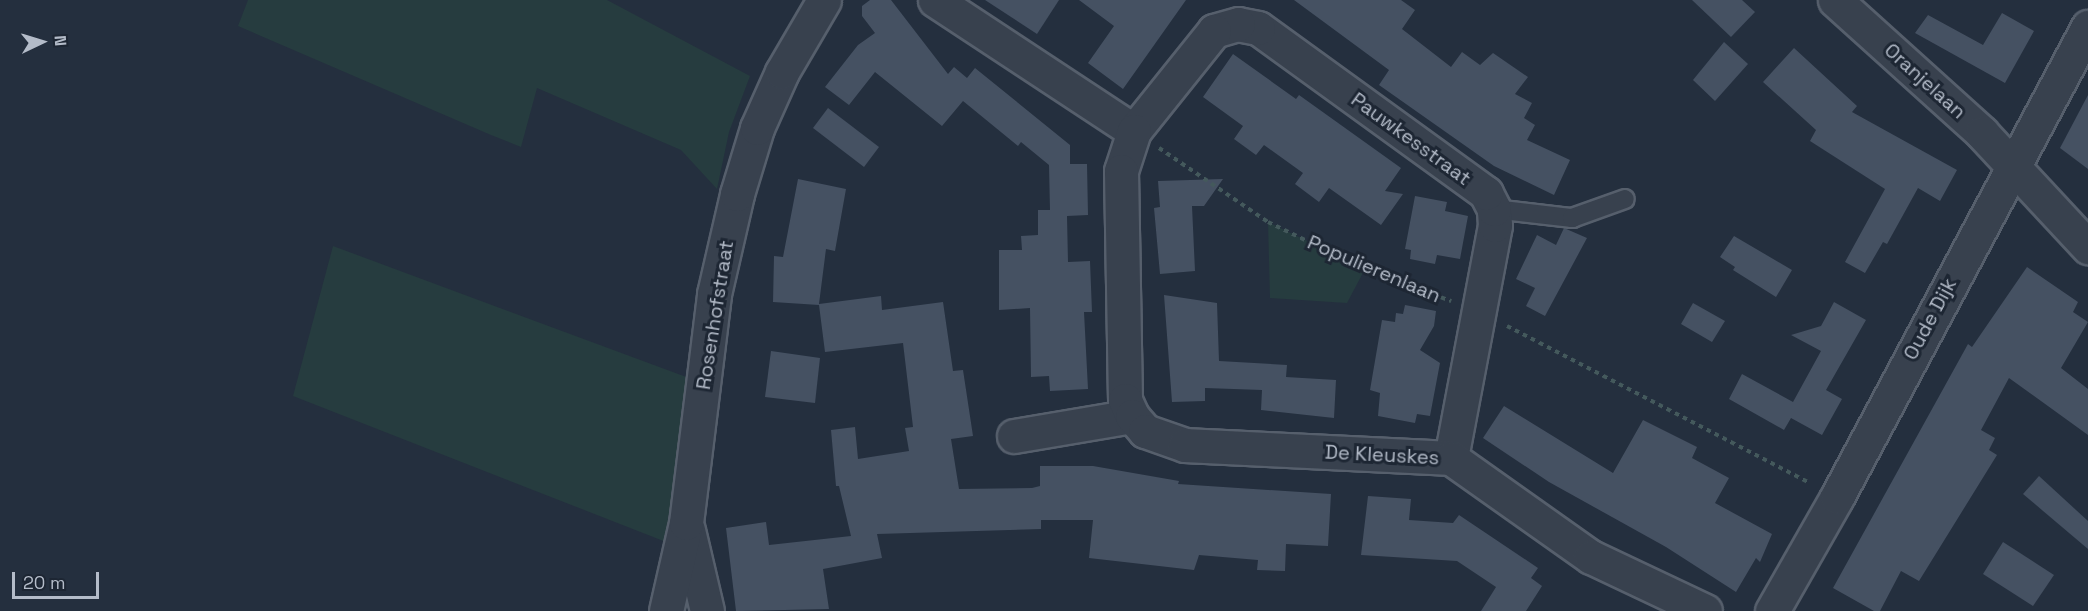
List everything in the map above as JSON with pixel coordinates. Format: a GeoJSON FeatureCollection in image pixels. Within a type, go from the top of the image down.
{"type":"FeatureCollection","features":[{"type":"Feature","properties":{"kind":"street","name":"Rosenhofstraat"},"geometry":{"type":"LineString","coordinates":[[666,611],[686,523],[714,294],[737,194],[757,128],[773,91],[824,0]]}},
{"type":"Feature","properties":{"kind":"street"},"geometry":{"type":"LineString","coordinates":[[935,0],[1134,131],[1121,171],[1125,400],[1132,416],[1014,436]]}},
{"type":"Feature","properties":{"kind":"street","name":"Oranjelaan"},"geometry":{"type":"LineString","coordinates":[[1835,0],[1982,133],[2088,247]]}},
{"type":"Feature","properties":{"kind":"street","name":"Pauwkesstraat"},"geometry":{"type":"LineString","coordinates":[[1134,131],[1214,31],[1238,24],[1258,28],[1486,194],[1494,209]]}},
{"type":"Feature","properties":{"kind":"street","name":"Oude Dijk"},"geometry":{"type":"LineString","coordinates":[[1772,611],[1837,497],[2011,165],[2088,27]]}},
{"type":"Feature","properties":{"kind":"street"},"geometry":{"type":"LineString","coordinates":[[1451,458],[1495,225],[1494,209]]}},
{"type":"Feature","properties":{"kind":"street","name":"De Kleuskes"},"geometry":{"type":"LineString","coordinates":[[1132,416],[1145,431],[1185,445],[1451,458],[1591,556],[1705,611]]}},
{"type":"Feature","properties":{"kind":"street"},"geometry":{"type":"LineString","coordinates":[[686,523],[707,611]]}},
{"type":"Feature","properties":{"kind":"lane"},"geometry":{"type":"LineString","coordinates":[[1494,209],[1572,218],[1625,199]]}},
{"type":"Feature","properties":{"kind":"path","name":"Populierenlaan"},"geometry":{"type":"LineString","coordinates":[[1134,131],[1268,222],[1365,269],[1479,312],[1837,497]]}},
{"type":"Feature","properties":{"kind":"green space"},"geometry":{"type":"Polygon","coordinates":[[[248,0],[607,0],[750,76],[729,132],[717,189],[681,150],[537,88],[521,147],[491,135],[238,26],[248,0]]]}},
{"type":"Feature","properties":{"kind":"green space"},"geometry":{"type":"Polygon","coordinates":[[[1268,222],[1365,269],[1347,303],[1270,298],[1268,222]]]}},
{"type":"Feature","properties":{"kind":"green space"},"geometry":{"type":"Polygon","coordinates":[[[333,246],[689,378],[666,542],[293,396],[333,246]]]}},
{"type":"Feature","properties":{"kind":"building"},"geometry":{"type":"Polygon","coordinates":[[[870,0],[891,0],[948,74],[954,67],[967,78],[975,68],[1070,145],[1070,164],[1087,164],[1088,215],[1067,216],[1068,262],[1090,261],[1092,312],[1084,312],[1088,389],[1050,391],[1049,376],[1031,377],[1030,308],[999,310],[999,250],[1022,250],[1021,236],[1038,235],[1038,210],[1050,210],[1049,165],[1021,142],[1018,146],[963,101],[942,126],[875,72],[849,105],[825,87],[858,45],[875,33],[862,16],[862,6],[870,0]]]}},
{"type":"Feature","properties":{"kind":"building"},"geometry":{"type":"Polygon","coordinates":[[[985,0],[1059,0],[1037,34],[985,0]]]}},
{"type":"Feature","properties":{"kind":"building"},"geometry":{"type":"Polygon","coordinates":[[[1079,0],[1186,0],[1123,89],[1088,63],[1114,26],[1079,0]]]}},
{"type":"Feature","properties":{"kind":"building"},"geometry":{"type":"Polygon","coordinates":[[[1294,0],[1401,0],[1415,10],[1402,29],[1451,67],[1462,52],[1480,65],[1493,53],[1528,77],[1515,94],[1532,103],[1524,118],[1535,125],[1527,140],[1570,160],[1554,195],[1494,166],[1379,85],[1389,70],[1294,0]]]}},
{"type":"Feature","properties":{"kind":"building"},"geometry":{"type":"Polygon","coordinates":[[[1692,0],[1742,0],[1755,12],[1731,37],[1692,0]]]}},
{"type":"Feature","properties":{"kind":"building"},"geometry":{"type":"Polygon","coordinates":[[[2002,13],[2034,31],[2005,83],[1915,33],[1928,15],[1983,45],[2002,13]]]}},
{"type":"Feature","properties":{"kind":"building"},"geometry":{"type":"Polygon","coordinates":[[[1724,42],[1748,64],[1715,101],[1693,80],[1724,42]]]}},
{"type":"Feature","properties":{"kind":"building"},"geometry":{"type":"Polygon","coordinates":[[[1794,48],[1857,106],[1852,112],[1957,170],[1940,201],[1918,188],[1887,244],[1883,242],[1865,273],[1845,262],[1885,189],[1810,141],[1816,130],[1763,82],[1794,48]]]}},
{"type":"Feature","properties":{"kind":"building"},"geometry":{"type":"Polygon","coordinates":[[[1233,54],[1296,99],[1299,95],[1401,168],[1385,191],[1403,194],[1381,225],[1329,188],[1319,202],[1295,184],[1303,173],[1264,145],[1256,155],[1234,139],[1243,126],[1203,97],[1233,54]]]}},
{"type":"Feature","properties":{"kind":"building"},"geometry":{"type":"Polygon","coordinates":[[[2088,95],[2088,169],[2060,148],[2088,95]]]}},
{"type":"Feature","properties":{"kind":"building"},"geometry":{"type":"Polygon","coordinates":[[[828,108],[879,147],[864,167],[813,128],[828,108]]]}},
{"type":"Feature","properties":{"kind":"building"},"geometry":{"type":"Polygon","coordinates":[[[798,179],[846,189],[835,251],[826,249],[819,304],[881,296],[882,310],[943,302],[953,371],[963,370],[973,436],[951,439],[959,489],[1032,488],[1040,486],[1040,466],[1093,466],[1179,481],[1178,484],[1331,494],[1328,546],[1286,544],[1285,571],[1257,570],[1258,560],[1199,555],[1194,570],[1089,558],[1093,520],[1041,520],[1041,529],[877,534],[882,558],[823,569],[829,609],[736,611],[726,528],[766,522],[769,545],[851,536],[839,486],[836,486],[831,430],[855,427],[858,459],[909,451],[905,428],[913,427],[903,343],[825,352],[819,305],[773,302],[774,256],[783,257],[798,179]]]}},
{"type":"Feature","properties":{"kind":"building"},"geometry":{"type":"Polygon","coordinates":[[[1223,179],[1204,206],[1192,206],[1195,271],[1160,274],[1154,208],[1160,207],[1158,181],[1223,179]]]}},
{"type":"Feature","properties":{"kind":"building"},"geometry":{"type":"Polygon","coordinates":[[[1415,196],[1447,202],[1445,211],[1468,216],[1460,259],[1437,255],[1435,264],[1410,259],[1411,250],[1405,249],[1415,196]]]}},
{"type":"Feature","properties":{"kind":"building"},"geometry":{"type":"Polygon","coordinates":[[[1564,228],[1587,238],[1545,316],[1526,306],[1535,288],[1516,279],[1537,235],[1556,245],[1564,228]]]}},
{"type":"Feature","properties":{"kind":"building"},"geometry":{"type":"Polygon","coordinates":[[[1734,236],[1792,270],[1776,297],[1733,270],[1735,267],[1720,257],[1734,236]]]}},
{"type":"Feature","properties":{"kind":"building"},"geometry":{"type":"Polygon","coordinates":[[[2027,267],[2078,302],[2073,312],[2088,322],[2061,368],[2088,389],[2088,435],[2009,378],[1981,430],[1995,438],[1989,450],[1997,455],[1919,581],[1901,571],[1880,611],[1874,611],[1833,588],[1968,344],[1972,347],[2027,267]]]}},
{"type":"Feature","properties":{"kind":"building"},"geometry":{"type":"Polygon","coordinates":[[[1164,295],[1217,303],[1219,361],[1287,365],[1286,377],[1336,380],[1334,418],[1261,410],[1262,390],[1205,388],[1205,401],[1172,402],[1164,295]]]}},
{"type":"Feature","properties":{"kind":"building"},"geometry":{"type":"Polygon","coordinates":[[[1834,302],[1866,320],[1826,390],[1842,399],[1822,435],[1791,418],[1784,430],[1729,399],[1742,374],[1793,402],[1821,351],[1791,335],[1821,326],[1834,302]]]}},
{"type":"Feature","properties":{"kind":"building"},"geometry":{"type":"Polygon","coordinates":[[[1693,303],[1725,321],[1712,342],[1681,324],[1693,303]]]}},
{"type":"Feature","properties":{"kind":"building"},"geometry":{"type":"Polygon","coordinates":[[[1405,305],[1436,311],[1434,326],[1420,350],[1440,363],[1430,416],[1417,414],[1415,423],[1378,416],[1380,393],[1370,390],[1382,320],[1395,322],[1396,313],[1403,314],[1405,305]]]}},
{"type":"Feature","properties":{"kind":"building"},"geometry":{"type":"Polygon","coordinates":[[[771,351],[820,358],[815,403],[765,397],[771,351]]]}},
{"type":"Feature","properties":{"kind":"building"},"geometry":{"type":"Polygon","coordinates":[[[1504,406],[1613,473],[1643,420],[1697,447],[1692,458],[1729,478],[1715,503],[1772,534],[1760,562],[1756,558],[1736,592],[1666,547],[1549,482],[1483,438],[1504,406]]]}},
{"type":"Feature","properties":{"kind":"building"},"geometry":{"type":"Polygon","coordinates":[[[2039,476],[2088,521],[2088,549],[2023,494],[2039,476]]]}},
{"type":"Feature","properties":{"kind":"building"},"geometry":{"type":"Polygon","coordinates":[[[1368,496],[1411,499],[1409,520],[1453,523],[1459,515],[1538,568],[1531,578],[1542,586],[1526,611],[1481,611],[1496,587],[1457,561],[1361,555],[1368,496]]]}},
{"type":"Feature","properties":{"kind":"building"},"geometry":{"type":"Polygon","coordinates":[[[2003,542],[2054,575],[2033,606],[1983,574],[2003,542]]]}}]}
